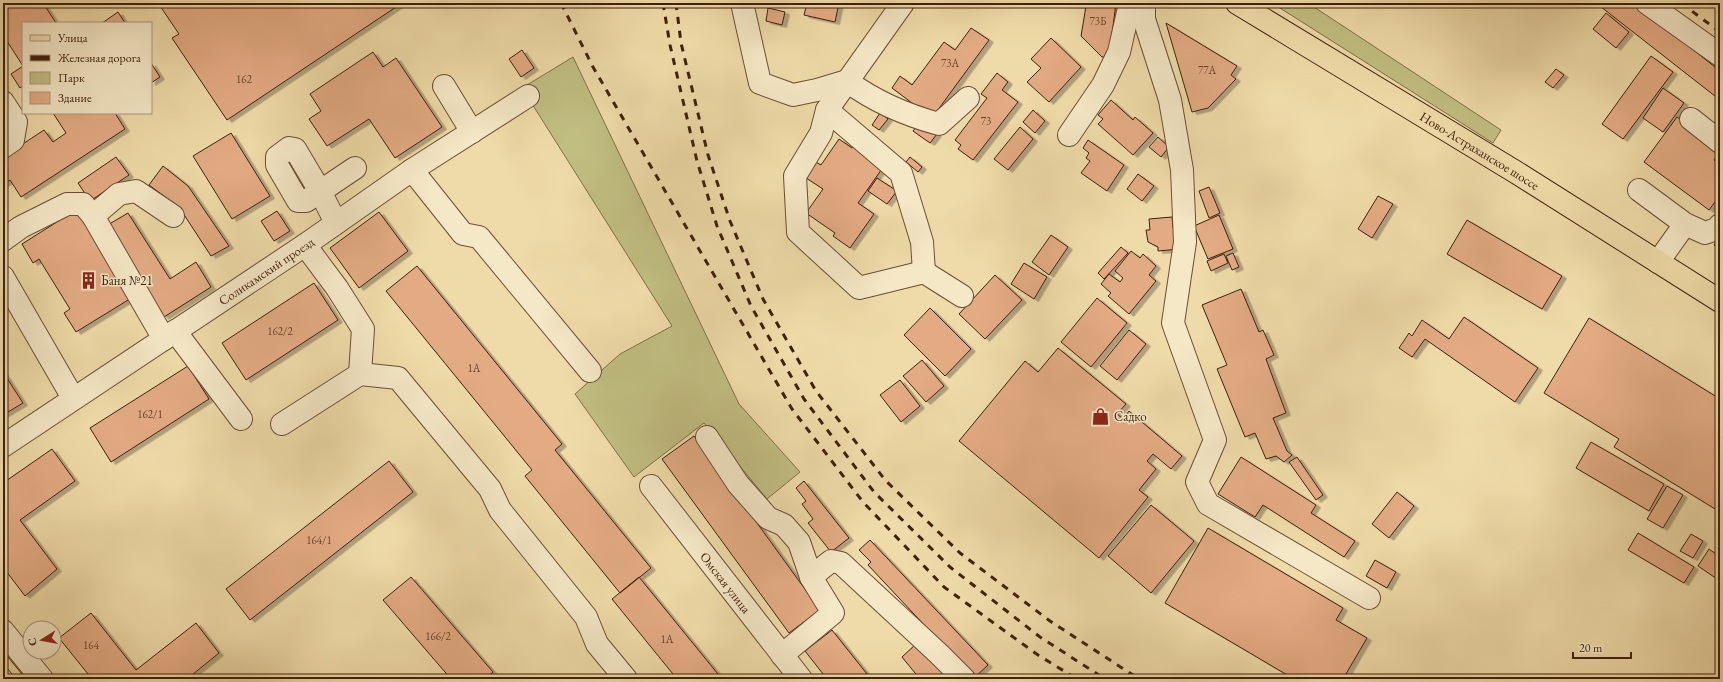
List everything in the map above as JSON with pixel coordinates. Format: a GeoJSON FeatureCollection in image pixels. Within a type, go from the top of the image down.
{"type":"FeatureCollection","features":[{"type":"Feature","properties":{"kind":"main road","name":"Ново-Астраханское шоссе"},"geometry":{"type":"LineString","coordinates":[[1237,3],[1507,167],[1720,300]]}},
{"type":"Feature","properties":{"kind":"street"},"geometry":{"type":"LineString","coordinates":[[742,3],[760,83],[793,95],[817,90],[847,80]]}},
{"type":"Feature","properties":{"kind":"street"},"geometry":{"type":"LineString","coordinates":[[903,3],[827,110],[821,133],[795,176],[798,232],[859,288],[924,272],[962,296]]}},
{"type":"Feature","properties":{"kind":"street"},"geometry":{"type":"LineString","coordinates":[[1069,135],[1103,86],[1119,52],[1129,8],[1133,3]]}},
{"type":"Feature","properties":{"kind":"street"},"geometry":{"type":"LineString","coordinates":[[1144,3],[1144,19],[1170,100],[1182,170],[1185,242],[1173,323],[1215,440],[1197,482],[1208,504],[1369,598]]}},
{"type":"Feature","properties":{"kind":"street"},"geometry":{"type":"LineString","coordinates":[[1647,3],[1720,55]]}},
{"type":"Feature","properties":{"kind":"street"},"geometry":{"type":"LineString","coordinates":[[847,80],[865,94],[914,117],[939,124],[968,98]]}},
{"type":"Feature","properties":{"kind":"street"},"geometry":{"type":"LineString","coordinates":[[444,86],[472,132]]}},
{"type":"Feature","properties":{"kind":"street","name":"Соликамский проезд"},"geometry":{"type":"LineString","coordinates":[[3,446],[305,245],[412,170],[528,96]]}},
{"type":"Feature","properties":{"kind":"street"},"geometry":{"type":"LineString","coordinates":[[3,102],[16,122],[13,140],[3,147]]}},
{"type":"Feature","properties":{"kind":"street"},"geometry":{"type":"LineString","coordinates":[[827,110],[901,173],[922,242],[924,272]]}},
{"type":"Feature","properties":{"kind":"street"},"geometry":{"type":"LineString","coordinates":[[1692,119],[1720,142]]}},
{"type":"Feature","properties":{"kind":"street"},"geometry":{"type":"LineString","coordinates":[[336,223],[320,191],[355,168]]}},
{"type":"Feature","properties":{"kind":"street"},"geometry":{"type":"LineString","coordinates":[[412,170],[463,234],[479,237],[590,371]]}},
{"type":"Feature","properties":{"kind":"street"},"geometry":{"type":"LineString","coordinates":[[1639,190],[1685,224],[1705,233],[1720,226]]}},
{"type":"Feature","properties":{"kind":"street"},"geometry":{"type":"LineString","coordinates":[[93,216],[119,194],[136,191],[173,216]]}},
{"type":"Feature","properties":{"kind":"street"},"geometry":{"type":"LineString","coordinates":[[3,240],[21,227],[68,204],[83,204],[93,216],[169,335],[241,419]]}},
{"type":"Feature","properties":{"kind":"street"},"geometry":{"type":"LineString","coordinates":[[1658,262],[1685,224]]}},
{"type":"Feature","properties":{"kind":"street"},"geometry":{"type":"LineString","coordinates":[[305,245],[364,329],[360,374]]}},
{"type":"Feature","properties":{"kind":"street"},"geometry":{"type":"LineString","coordinates":[[3,277],[73,398]]}},
{"type":"Feature","properties":{"kind":"street"},"geometry":{"type":"LineString","coordinates":[[282,424],[360,374],[398,378],[490,489],[500,510],[586,617],[597,644],[626,679]]}},
{"type":"Feature","properties":{"kind":"street"},"geometry":{"type":"LineString","coordinates":[[707,437],[738,484],[768,518],[784,525],[798,542],[810,577],[833,613],[782,655]]}},
{"type":"Feature","properties":{"kind":"street","name":"Омская улица"},"geometry":{"type":"LineString","coordinates":[[651,486],[801,679]]}},
{"type":"Feature","properties":{"kind":"street"},"geometry":{"type":"LineString","coordinates":[[810,577],[831,561],[842,563],[964,679]]}},
{"type":"Feature","properties":{"kind":"street"},"geometry":{"type":"LineString","coordinates":[[3,631],[42,679]]}},
{"type":"Feature","properties":{"kind":"green space"},"geometry":{"type":"Polygon","coordinates":[[[1272,3],[1308,3],[1501,130],[1493,143],[1272,3]]]}},
{"type":"Feature","properties":{"kind":"green space"},"geometry":{"type":"Polygon","coordinates":[[[573,57],[739,404],[800,472],[767,499],[704,423],[634,477],[575,394],[620,354],[672,326],[522,88],[573,57]]]}},
{"type":"Feature","properties":{"kind":"building"},"geometry":{"type":"Polygon","coordinates":[[[3,3],[43,3],[55,22],[22,22],[22,64],[3,35],[3,3]]]}},
{"type":"Feature","properties":{"kind":"building"},"geometry":{"type":"Polygon","coordinates":[[[158,3],[402,3],[227,120],[172,38],[179,34],[158,3]]]}},
{"type":"Feature","properties":{"kind":"building"},"geometry":{"type":"Polygon","coordinates":[[[807,3],[839,3],[835,22],[804,15],[807,3]]]}},
{"type":"Feature","properties":{"kind":"building"},"geometry":{"type":"Polygon","coordinates":[[[1028,3],[1116,3],[1109,57],[1102,57],[1081,36],[1086,6],[1028,3]]]}},
{"type":"Feature","properties":{"kind":"building"},"geometry":{"type":"Polygon","coordinates":[[[1596,3],[1634,3],[1720,71],[1720,100],[1596,3]]]}},
{"type":"Feature","properties":{"kind":"building"},"geometry":{"type":"Polygon","coordinates":[[[768,8],[785,12],[782,25],[766,21],[768,8]]]}},
{"type":"Feature","properties":{"kind":"building"},"geometry":{"type":"Polygon","coordinates":[[[118,12],[124,22],[103,22],[118,12]]]}},
{"type":"Feature","properties":{"kind":"building"},"geometry":{"type":"Polygon","coordinates":[[[1606,13],[1629,32],[1616,48],[1593,29],[1606,13]]]}},
{"type":"Feature","properties":{"kind":"building"},"geometry":{"type":"Polygon","coordinates":[[[1166,23],[1237,66],[1231,75],[1236,79],[1208,108],[1192,112],[1166,23]]]}},
{"type":"Feature","properties":{"kind":"building"},"geometry":{"type":"Polygon","coordinates":[[[971,28],[989,40],[932,118],[892,88],[900,76],[912,85],[944,42],[955,50],[971,28]]]}},
{"type":"Feature","properties":{"kind":"building"},"geometry":{"type":"Polygon","coordinates":[[[1051,38],[1081,67],[1049,102],[1027,82],[1041,68],[1031,59],[1051,38]]]}},
{"type":"Feature","properties":{"kind":"building"},"geometry":{"type":"Polygon","coordinates":[[[522,50],[534,68],[521,77],[509,59],[522,50]]]}},
{"type":"Feature","properties":{"kind":"building"},"geometry":{"type":"Polygon","coordinates":[[[373,52],[383,67],[396,58],[442,127],[395,158],[369,119],[327,146],[309,119],[321,111],[310,94],[373,52]]]}},
{"type":"Feature","properties":{"kind":"building"},"geometry":{"type":"Polygon","coordinates":[[[1651,56],[1673,72],[1623,139],[1602,124],[1651,56]]]}},
{"type":"Feature","properties":{"kind":"building"},"geometry":{"type":"Polygon","coordinates":[[[152,65],[160,77],[152,82],[152,65]]]}},
{"type":"Feature","properties":{"kind":"building"},"geometry":{"type":"Polygon","coordinates":[[[22,67],[22,87],[20,88],[11,74],[22,67]]]}},
{"type":"Feature","properties":{"kind":"building"},"geometry":{"type":"Polygon","coordinates":[[[1556,69],[1564,75],[1553,88],[1545,82],[1556,69]]]}},
{"type":"Feature","properties":{"kind":"building"},"geometry":{"type":"Polygon","coordinates":[[[997,73],[1008,82],[1002,90],[1018,102],[973,160],[958,149],[961,145],[955,140],[987,98],[981,94],[997,73]]]}},
{"type":"Feature","properties":{"kind":"building"},"geometry":{"type":"Polygon","coordinates":[[[1663,88],[1684,103],[1663,132],[1643,118],[1663,88]]]}},
{"type":"Feature","properties":{"kind":"building"},"geometry":{"type":"Polygon","coordinates":[[[1111,100],[1133,120],[1135,117],[1153,133],[1133,155],[1098,124],[1103,119],[1098,115],[1111,100]]]}},
{"type":"Feature","properties":{"kind":"building"},"geometry":{"type":"Polygon","coordinates":[[[1033,110],[1045,121],[1035,133],[1023,122],[1033,110]]]}},
{"type":"Feature","properties":{"kind":"building"},"geometry":{"type":"Polygon","coordinates":[[[880,113],[888,119],[879,130],[872,125],[880,113]]]}},
{"type":"Feature","properties":{"kind":"building"},"geometry":{"type":"Polygon","coordinates":[[[54,114],[116,114],[125,129],[21,197],[10,180],[4,184],[3,157],[44,130],[53,142],[66,133],[54,114]]]}},
{"type":"Feature","properties":{"kind":"building"},"geometry":{"type":"Polygon","coordinates":[[[1677,117],[1720,149],[1714,160],[1720,165],[1720,195],[1709,210],[1644,162],[1677,117]]]}},
{"type":"Feature","properties":{"kind":"building"},"geometry":{"type":"Polygon","coordinates":[[[920,122],[937,134],[930,143],[913,131],[920,122]]]}},
{"type":"Feature","properties":{"kind":"building"},"geometry":{"type":"Polygon","coordinates":[[[1020,127],[1033,139],[1008,170],[994,159],[1020,127]]]}},
{"type":"Feature","properties":{"kind":"building"},"geometry":{"type":"Polygon","coordinates":[[[231,133],[270,196],[232,219],[193,156],[231,133]]]}},
{"type":"Feature","properties":{"kind":"building"},"geometry":{"type":"Polygon","coordinates":[[[1158,137],[1169,147],[1161,157],[1149,147],[1158,137]]]}},
{"type":"Feature","properties":{"kind":"building"},"geometry":{"type":"Polygon","coordinates":[[[839,139],[852,148],[854,145],[884,166],[858,203],[874,214],[850,248],[833,236],[835,233],[806,213],[823,189],[803,176],[814,161],[821,165],[839,139]]]}},
{"type":"Feature","properties":{"kind":"building"},"geometry":{"type":"Polygon","coordinates":[[[1088,140],[1124,165],[1107,191],[1081,173],[1090,161],[1086,158],[1089,153],[1083,148],[1088,140]]]}},
{"type":"Feature","properties":{"kind":"building"},"geometry":{"type":"Polygon","coordinates":[[[116,157],[129,175],[90,201],[78,183],[116,157]]]}},
{"type":"Feature","properties":{"kind":"building"},"geometry":{"type":"Polygon","coordinates":[[[910,157],[922,167],[918,172],[906,162],[910,157]]]}},
{"type":"Feature","properties":{"kind":"building"},"geometry":{"type":"Polygon","coordinates":[[[163,166],[188,186],[229,246],[211,256],[179,207],[149,185],[163,166]]]}},
{"type":"Feature","properties":{"kind":"building"},"geometry":{"type":"Polygon","coordinates":[[[1138,174],[1154,186],[1142,201],[1127,189],[1138,174]]]}},
{"type":"Feature","properties":{"kind":"building"},"geometry":{"type":"Polygon","coordinates":[[[877,178],[897,191],[887,204],[868,191],[877,178]]]}},
{"type":"Feature","properties":{"kind":"building"},"geometry":{"type":"Polygon","coordinates":[[[1209,187],[1220,213],[1209,218],[1199,191],[1209,187]]]}},
{"type":"Feature","properties":{"kind":"building"},"geometry":{"type":"Polygon","coordinates":[[[1378,196],[1393,204],[1372,238],[1358,229],[1378,196]]]}},
{"type":"Feature","properties":{"kind":"building","name":"Баня №21"},"geometry":{"type":"Polygon","coordinates":[[[79,208],[133,297],[76,332],[64,313],[70,309],[39,259],[33,263],[22,244],[79,208]]]}},
{"type":"Feature","properties":{"kind":"building"},"geometry":{"type":"Polygon","coordinates":[[[277,211],[290,231],[274,241],[261,221],[277,211]]]}},
{"type":"Feature","properties":{"kind":"building"},"geometry":{"type":"Polygon","coordinates":[[[379,212],[408,251],[359,288],[330,248],[379,212]]]}},
{"type":"Feature","properties":{"kind":"building"},"geometry":{"type":"Polygon","coordinates":[[[128,213],[170,279],[196,262],[211,287],[164,317],[106,226],[128,213]]]}},
{"type":"Feature","properties":{"kind":"building"},"geometry":{"type":"Polygon","coordinates":[[[1219,215],[1233,249],[1208,259],[1194,226],[1219,215]]]}},
{"type":"Feature","properties":{"kind":"building"},"geometry":{"type":"Polygon","coordinates":[[[1172,217],[1173,228],[1178,228],[1180,249],[1158,251],[1158,247],[1148,242],[1146,230],[1150,230],[1149,219],[1172,217]]]}},
{"type":"Feature","properties":{"kind":"building"},"geometry":{"type":"Polygon","coordinates":[[[1467,220],[1562,276],[1542,309],[1447,254],[1467,220]]]}},
{"type":"Feature","properties":{"kind":"building"},"geometry":{"type":"Polygon","coordinates":[[[1051,235],[1068,247],[1049,275],[1032,262],[1051,235]]]}},
{"type":"Feature","properties":{"kind":"building"},"geometry":{"type":"Polygon","coordinates":[[[1720,236],[1720,250],[1714,245],[1720,236]]]}},
{"type":"Feature","properties":{"kind":"building"},"geometry":{"type":"Polygon","coordinates":[[[1121,247],[1128,253],[1104,279],[1098,273],[1121,247]]]}},
{"type":"Feature","properties":{"kind":"building"},"geometry":{"type":"Polygon","coordinates":[[[1131,251],[1140,258],[1143,254],[1156,266],[1149,275],[1156,281],[1129,314],[1108,296],[1111,293],[1101,284],[1109,274],[1120,282],[1123,278],[1115,271],[1131,251]]]}},
{"type":"Feature","properties":{"kind":"building"},"geometry":{"type":"Polygon","coordinates":[[[1233,253],[1239,267],[1232,270],[1226,256],[1233,253]]]}},
{"type":"Feature","properties":{"kind":"building"},"geometry":{"type":"Polygon","coordinates":[[[1224,254],[1228,263],[1211,271],[1207,261],[1224,254]]]}},
{"type":"Feature","properties":{"kind":"building"},"geometry":{"type":"Polygon","coordinates":[[[1024,263],[1047,277],[1034,299],[1011,284],[1024,263]]]}},
{"type":"Feature","properties":{"kind":"building"},"geometry":{"type":"Polygon","coordinates":[[[417,266],[562,444],[555,450],[651,568],[620,593],[525,476],[532,470],[386,291],[417,266]]]}},
{"type":"Feature","properties":{"kind":"building"},"geometry":{"type":"Polygon","coordinates":[[[995,275],[1022,300],[985,339],[959,314],[995,275]]]}},
{"type":"Feature","properties":{"kind":"building"},"geometry":{"type":"Polygon","coordinates":[[[314,283],[338,320],[246,380],[222,343],[314,283]]]}},
{"type":"Feature","properties":{"kind":"building"},"geometry":{"type":"Polygon","coordinates":[[[1241,289],[1259,332],[1263,330],[1274,355],[1266,359],[1286,413],[1273,418],[1287,451],[1292,455],[1284,462],[1276,456],[1266,459],[1255,433],[1245,437],[1217,369],[1227,365],[1202,305],[1241,289]]]}},
{"type":"Feature","properties":{"kind":"building"},"geometry":{"type":"Polygon","coordinates":[[[1097,298],[1127,323],[1091,367],[1061,342],[1097,298]]]}},
{"type":"Feature","properties":{"kind":"building"},"geometry":{"type":"Polygon","coordinates":[[[930,308],[971,349],[945,376],[904,335],[930,308]]]}},
{"type":"Feature","properties":{"kind":"building"},"geometry":{"type":"Polygon","coordinates":[[[1464,317],[1538,368],[1515,402],[1425,339],[1412,357],[1399,348],[1409,333],[1412,336],[1422,320],[1449,339],[1464,317]]]}},
{"type":"Feature","properties":{"kind":"building"},"geometry":{"type":"Polygon","coordinates":[[[1589,318],[1720,399],[1720,512],[1614,447],[1619,439],[1544,393],[1589,318]]]}},
{"type":"Feature","properties":{"kind":"building"},"geometry":{"type":"Polygon","coordinates":[[[1129,330],[1146,344],[1117,380],[1100,366],[1129,330]]]}},
{"type":"Feature","properties":{"kind":"building"},"geometry":{"type":"Polygon","coordinates":[[[1058,348],[1126,404],[1117,414],[1123,419],[1129,411],[1182,456],[1171,469],[1153,454],[1147,461],[1156,469],[1139,490],[1148,497],[1099,558],[959,441],[1025,361],[1038,372],[1058,348]]]}},
{"type":"Feature","properties":{"kind":"building"},"geometry":{"type":"Polygon","coordinates":[[[922,360],[944,386],[926,402],[903,376],[922,360]]]}},
{"type":"Feature","properties":{"kind":"building"},"geometry":{"type":"Polygon","coordinates":[[[188,366],[209,399],[111,462],[90,428],[188,366]]]}},
{"type":"Feature","properties":{"kind":"building"},"geometry":{"type":"Polygon","coordinates":[[[3,372],[23,403],[3,415],[3,372]]]}},
{"type":"Feature","properties":{"kind":"building"},"geometry":{"type":"Polygon","coordinates":[[[900,380],[920,406],[901,422],[880,395],[900,380]]]}},
{"type":"Feature","properties":{"kind":"building"},"geometry":{"type":"Polygon","coordinates":[[[694,436],[820,610],[789,633],[662,459],[694,436]]]}},
{"type":"Feature","properties":{"kind":"building"},"geometry":{"type":"Polygon","coordinates":[[[1591,442],[1664,484],[1649,511],[1576,468],[1591,442]]]}},
{"type":"Feature","properties":{"kind":"building"},"geometry":{"type":"Polygon","coordinates":[[[52,449],[75,481],[20,520],[57,569],[25,596],[3,567],[3,483],[52,449]]]}},
{"type":"Feature","properties":{"kind":"building"},"geometry":{"type":"Polygon","coordinates":[[[1241,457],[1316,505],[1311,513],[1355,541],[1344,557],[1263,505],[1255,517],[1218,494],[1241,457]]]}},
{"type":"Feature","properties":{"kind":"building"},"geometry":{"type":"Polygon","coordinates":[[[1297,457],[1323,495],[1316,500],[1289,462],[1297,457]]]}},
{"type":"Feature","properties":{"kind":"building"},"geometry":{"type":"Polygon","coordinates":[[[389,461],[413,492],[250,620],[226,589],[389,461]]]}},
{"type":"Feature","properties":{"kind":"building"},"geometry":{"type":"Polygon","coordinates":[[[804,481],[849,538],[831,552],[808,523],[813,519],[802,504],[806,501],[796,488],[804,481]]]}},
{"type":"Feature","properties":{"kind":"building"},"geometry":{"type":"Polygon","coordinates":[[[1667,486],[1683,495],[1663,528],[1647,519],[1667,486]]]}},
{"type":"Feature","properties":{"kind":"building"},"geometry":{"type":"Polygon","coordinates":[[[1397,492],[1414,506],[1389,538],[1372,524],[1397,492]]]}},
{"type":"Feature","properties":{"kind":"building"},"geometry":{"type":"Polygon","coordinates":[[[1151,505],[1194,541],[1151,593],[1108,556],[1151,505]]]}},
{"type":"Feature","properties":{"kind":"building"},"geometry":{"type":"Polygon","coordinates":[[[1208,528],[1343,608],[1336,620],[1367,638],[1343,679],[1294,679],[1165,603],[1208,528]]]}},
{"type":"Feature","properties":{"kind":"building"},"geometry":{"type":"Polygon","coordinates":[[[1638,533],[1694,567],[1684,583],[1628,550],[1638,533]]]}},
{"type":"Feature","properties":{"kind":"building"},"geometry":{"type":"Polygon","coordinates":[[[1691,534],[1703,541],[1693,558],[1680,551],[1691,534]]]}},
{"type":"Feature","properties":{"kind":"building"},"geometry":{"type":"Polygon","coordinates":[[[870,540],[988,665],[974,678],[868,565],[871,562],[859,550],[870,540]]]}},
{"type":"Feature","properties":{"kind":"building"},"geometry":{"type":"Polygon","coordinates":[[[1709,549],[1720,557],[1720,581],[1698,566],[1709,549]]]}},
{"type":"Feature","properties":{"kind":"building"},"geometry":{"type":"Polygon","coordinates":[[[1375,560],[1396,572],[1387,588],[1366,576],[1375,560]]]}},
{"type":"Feature","properties":{"kind":"building"},"geometry":{"type":"Polygon","coordinates":[[[411,577],[493,672],[485,679],[451,679],[383,600],[411,577]]]}},
{"type":"Feature","properties":{"kind":"building"},"geometry":{"type":"Polygon","coordinates":[[[639,577],[722,679],[677,679],[612,599],[639,577]]]}},
{"type":"Feature","properties":{"kind":"building"},"geometry":{"type":"Polygon","coordinates":[[[91,613],[136,670],[196,623],[219,653],[187,679],[92,679],[62,642],[62,636],[91,613]]]}},
{"type":"Feature","properties":{"kind":"building"},"geometry":{"type":"Polygon","coordinates":[[[832,630],[871,679],[827,679],[805,651],[832,630]]]}},
{"type":"Feature","properties":{"kind":"building"},"geometry":{"type":"Polygon","coordinates":[[[916,644],[936,667],[940,664],[950,677],[947,679],[920,679],[902,657],[916,644]]]}},
{"type":"Feature","properties":{"kind":"tram line"},"geometry":{"type":"LineString","coordinates":[[3,651],[26,679]]}},
{"type":"Feature","properties":{"kind":"tram line"},"geometry":{"type":"LineString","coordinates":[[3,663],[16,679]]}},
{"type":"Feature","properties":{"kind":"railway"},"geometry":{"type":"LineString","coordinates":[[561,3],[593,67],[792,409],[863,502],[944,587],[1038,655],[1077,679]]}},
{"type":"Feature","properties":{"kind":"railway"},"geometry":{"type":"LineString","coordinates":[[663,3],[670,45],[697,161],[717,226],[751,306],[804,399],[874,492],[950,567],[1040,637],[1105,679]]}},
{"type":"Feature","properties":{"kind":"railway"},"geometry":{"type":"LineString","coordinates":[[676,3],[681,43],[708,155],[730,221],[763,299],[816,391],[886,481],[960,553],[1050,621],[1139,679]]}},
{"type":"Feature","properties":{"kind":"railway"},"geometry":{"type":"LineString","coordinates":[[1681,3],[1720,32]]}},
{"type":"Feature","properties":{"kind":"place","name":"Баня №21"},"geometry":{"type":"Point","coordinates":[88,280]}},
{"type":"Feature","properties":{"kind":"place","name":"Садко"},"geometry":{"type":"Point","coordinates":[1101,416]}}]}
